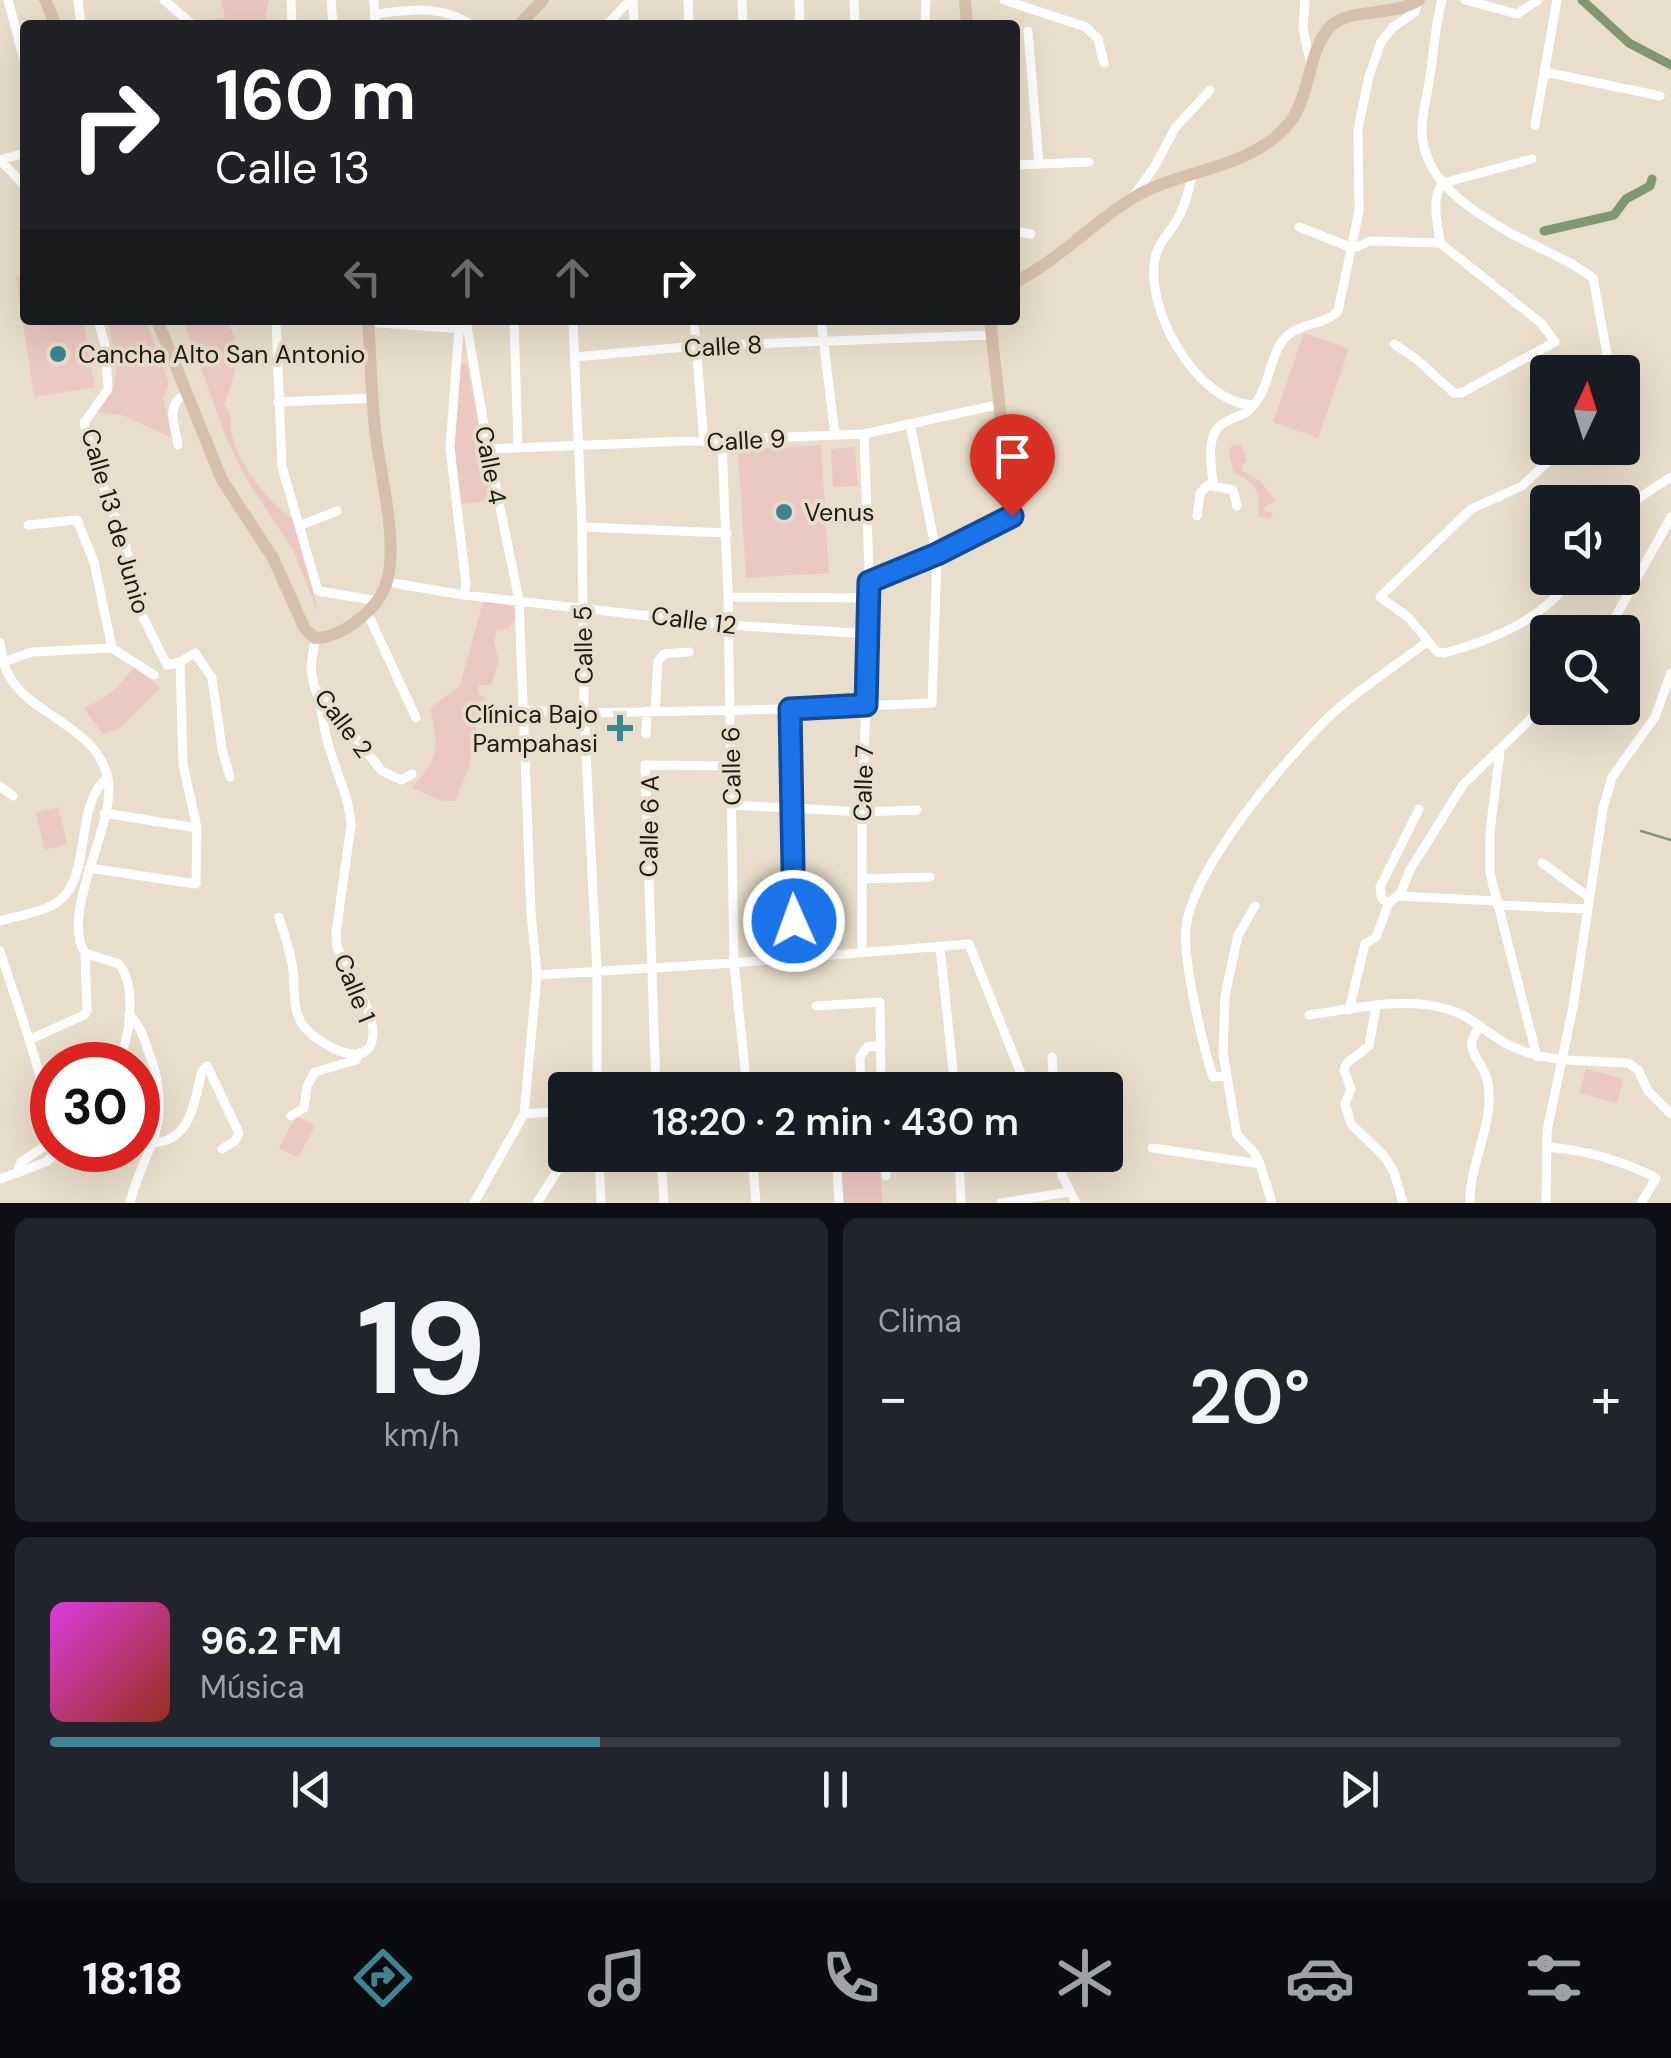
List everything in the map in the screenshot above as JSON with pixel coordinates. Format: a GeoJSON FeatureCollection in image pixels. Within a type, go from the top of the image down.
{"type":"FeatureCollection","features":[{"type":"Feature","properties":{"kind":"main road"},"geometry":{"type":"LineString","coordinates":[[1020,279],[1051,261],[1134,197],[1252,152],[1277,136],[1297,112],[1326,32],[1334,23],[1350,16],[1400,10],[1418,0]]}},
{"type":"Feature","properties":{"kind":"main road"},"geometry":{"type":"LineString","coordinates":[[159,325],[222,480],[272,558],[305,628],[315,638],[335,633],[368,612],[387,582],[386,502],[368,325]]}},
{"type":"Feature","properties":{"kind":"main road"},"geometry":{"type":"LineString","coordinates":[[991,325],[1012,516]]}},
{"type":"Feature","properties":{"kind":"street"},"geometry":{"type":"LineString","coordinates":[[8,0],[20,44]]}},
{"type":"Feature","properties":{"kind":"street"},"geometry":{"type":"LineString","coordinates":[[164,0],[188,20]]}},
{"type":"Feature","properties":{"kind":"street"},"geometry":{"type":"LineString","coordinates":[[374,0],[375,20],[435,10],[465,20]]}},
{"type":"Feature","properties":{"kind":"street"},"geometry":{"type":"LineString","coordinates":[[1004,0],[1086,27],[1098,39],[1104,62]]}},
{"type":"Feature","properties":{"kind":"street"},"geometry":{"type":"LineString","coordinates":[[1305,0],[1306,48],[1312,68]]}},
{"type":"Feature","properties":{"kind":"street"},"geometry":{"type":"LineString","coordinates":[[1213,484],[1212,438],[1225,422],[1253,405],[1268,382],[1276,353],[1287,336],[1330,320],[1338,311],[1359,211],[1357,142],[1369,76],[1381,42],[1392,28],[1415,12],[1418,0]]}},
{"type":"Feature","properties":{"kind":"street"},"geometry":{"type":"LineString","coordinates":[[1442,0],[1434,32],[1422,126],[1423,148],[1444,183],[1480,215],[1592,278],[1607,355]]}},
{"type":"Feature","properties":{"kind":"street"},"geometry":{"type":"LineString","coordinates":[[1464,0],[1517,14],[1538,0]]}},
{"type":"Feature","properties":{"kind":"street"},"geometry":{"type":"LineString","coordinates":[[1535,125],[1557,0]]}},
{"type":"Feature","properties":{"kind":"street"},"geometry":{"type":"LineString","coordinates":[[611,20],[625,4],[633,2]]}},
{"type":"Feature","properties":{"kind":"street"},"geometry":{"type":"LineString","coordinates":[[1028,31],[1038,164]]}},
{"type":"Feature","properties":{"kind":"street"},"geometry":{"type":"LineString","coordinates":[[1545,72],[1660,96]]}},
{"type":"Feature","properties":{"kind":"street"},"geometry":{"type":"LineString","coordinates":[[1134,197],[1156,166],[1175,128],[1210,90]]}},
{"type":"Feature","properties":{"kind":"street"},"geometry":{"type":"LineString","coordinates":[[1440,243],[1436,192],[1444,183],[1532,159]]}},
{"type":"Feature","properties":{"kind":"street"},"geometry":{"type":"LineString","coordinates":[[0,160],[20,181]]}},
{"type":"Feature","properties":{"kind":"street"},"geometry":{"type":"LineString","coordinates":[[1020,165],[1088,162]]}},
{"type":"Feature","properties":{"kind":"street"},"geometry":{"type":"LineString","coordinates":[[1192,176],[1182,210],[1156,254],[1161,316],[1189,366],[1234,404],[1253,405]]}},
{"type":"Feature","properties":{"kind":"street"},"geometry":{"type":"LineString","coordinates":[[1299,227],[1357,248],[1370,240],[1440,243],[1541,322],[1555,342],[1461,393],[1446,389],[1415,358],[1394,344]]}},
{"type":"Feature","properties":{"kind":"street"},"geometry":{"type":"LineString","coordinates":[[1020,231],[1031,234]]}},
{"type":"Feature","properties":{"kind":"street","name":"Calle 13 de Junio"},"geometry":{"type":"LineString","coordinates":[[99,325],[108,389],[84,428],[126,546],[133,596],[167,665],[180,662]]}},
{"type":"Feature","properties":{"kind":"street"},"geometry":{"type":"LineString","coordinates":[[276,325],[282,468],[318,591],[378,601]]}},
{"type":"Feature","properties":{"kind":"street"},"geometry":{"type":"LineString","coordinates":[[514,325],[518,446]]}},
{"type":"Feature","properties":{"kind":"street","name":"Calle 5"},"geometry":{"type":"LineString","coordinates":[[572,325],[582,527],[584,713],[597,972],[597,1072]]}},
{"type":"Feature","properties":{"kind":"street"},"geometry":{"type":"LineString","coordinates":[[694,325],[704,442]]}},
{"type":"Feature","properties":{"kind":"street"},"geometry":{"type":"LineString","coordinates":[[822,325],[836,436]]}},
{"type":"Feature","properties":{"kind":"street"},"geometry":{"type":"LineString","coordinates":[[464,326],[450,448],[464,594]]}},
{"type":"Feature","properties":{"kind":"street","name":"Calle 4"},"geometry":{"type":"LineString","coordinates":[[464,326],[519,600],[531,914],[537,975],[524,1114]]}},
{"type":"Feature","properties":{"kind":"street","name":"Calle 8"},"geometry":{"type":"LineString","coordinates":[[575,357],[696,346],[992,335]]}},
{"type":"Feature","properties":{"kind":"street"},"geometry":{"type":"LineString","coordinates":[[178,446],[172,412],[178,398],[185,394]]}},
{"type":"Feature","properties":{"kind":"street"},"geometry":{"type":"LineString","coordinates":[[278,402],[373,398]]}},
{"type":"Feature","properties":{"kind":"street","name":"Calle 9"},"geometry":{"type":"LineString","coordinates":[[488,450],[864,434],[1001,404]]}},
{"type":"Feature","properties":{"kind":"street"},"geometry":{"type":"LineString","coordinates":[[525,710],[584,713],[790,709],[932,702],[937,554],[910,424]]}},
{"type":"Feature","properties":{"kind":"street","name":"Calle 7"},"geometry":{"type":"LineString","coordinates":[[862,953],[862,812],[870,598],[864,434]]}},
{"type":"Feature","properties":{"kind":"street","name":"Calle 6"},"geometry":{"type":"LineString","coordinates":[[722,442],[734,963],[745,1072]]}},
{"type":"Feature","properties":{"kind":"street"},"geometry":{"type":"LineString","coordinates":[[1544,465],[1522,486],[1471,509],[1380,597],[1409,618],[1438,652],[1444,653],[1504,634],[1558,595]]}},
{"type":"Feature","properties":{"kind":"street"},"geometry":{"type":"LineString","coordinates":[[1640,497],[1671,477]]}},
{"type":"Feature","properties":{"kind":"street"},"geometry":{"type":"LineString","coordinates":[[1197,516],[1202,489],[1213,484],[1233,490],[1237,506]]}},
{"type":"Feature","properties":{"kind":"street"},"geometry":{"type":"LineString","coordinates":[[299,526],[337,510]]}},
{"type":"Feature","properties":{"kind":"street"},"geometry":{"type":"LineString","coordinates":[[869,582],[937,554],[1012,516]]}},
{"type":"Feature","properties":{"kind":"street"},"geometry":{"type":"LineString","coordinates":[[1616,615],[1671,517]]}},
{"type":"Feature","properties":{"kind":"street"},"geometry":{"type":"LineString","coordinates":[[28,525],[78,520],[94,562],[112,648]]}},
{"type":"Feature","properties":{"kind":"street"},"geometry":{"type":"LineString","coordinates":[[582,527],[726,533]]}},
{"type":"Feature","properties":{"kind":"street","name":"Calle 12"},"geometry":{"type":"LineString","coordinates":[[387,582],[729,624],[869,634]]}},
{"type":"Feature","properties":{"kind":"street"},"geometry":{"type":"LineString","coordinates":[[728,597],[870,598]]}},
{"type":"Feature","properties":{"kind":"street"},"geometry":{"type":"LineString","coordinates":[[368,612],[416,718]]}},
{"type":"Feature","properties":{"kind":"street","name":"Calle 2"},"geometry":{"type":"LineString","coordinates":[[315,638],[311,668],[314,686],[382,771],[400,780],[412,774]]}},
{"type":"Feature","properties":{"kind":"street"},"geometry":{"type":"LineString","coordinates":[[1227,1076],[1212,1077],[1207,1060],[1186,927],[1213,859],[1278,774],[1332,714],[1428,641]]}},
{"type":"Feature","properties":{"kind":"street"},"geometry":{"type":"LineString","coordinates":[[0,644],[8,674],[24,694],[67,723],[102,764],[109,790],[89,868],[78,935],[85,954],[88,1010],[29,1040]]}},
{"type":"Feature","properties":{"kind":"street"},"geometry":{"type":"LineString","coordinates":[[4,662],[32,652],[112,648],[154,675]]}},
{"type":"Feature","properties":{"kind":"street"},"geometry":{"type":"LineString","coordinates":[[646,734],[658,661],[664,654],[689,652]]}},
{"type":"Feature","properties":{"kind":"street"},"geometry":{"type":"LineString","coordinates":[[89,868],[196,884],[198,828],[183,764],[180,662],[195,653],[212,678],[230,777]]}},
{"type":"Feature","properties":{"kind":"street"},"geometry":{"type":"LineString","coordinates":[[1546,1203],[1547,1131],[1573,1006],[1603,809],[1612,777],[1654,717],[1671,672]]}},
{"type":"Feature","properties":{"kind":"street","name":"Calle 1"},"geometry":{"type":"LineString","coordinates":[[279,917],[292,968],[297,1014],[304,1026],[321,1044],[343,1052],[360,1053],[371,1046],[374,1030],[338,947],[336,934],[350,810],[314,686]]}},
{"type":"Feature","properties":{"kind":"street"},"geometry":{"type":"LineString","coordinates":[[790,709],[796,958]]}},
{"type":"Feature","properties":{"kind":"street"},"geometry":{"type":"LineString","coordinates":[[1349,1010],[1365,944],[1376,937],[1410,870],[1463,785],[1530,720]]}},
{"type":"Feature","properties":{"kind":"street"},"geometry":{"type":"LineString","coordinates":[[1500,749],[1488,852],[1537,1057]]}},
{"type":"Feature","properties":{"kind":"street","name":"Calle 6 A"},"geometry":{"type":"LineString","coordinates":[[650,968],[645,765],[731,766]]}},
{"type":"Feature","properties":{"kind":"street"},"geometry":{"type":"LineString","coordinates":[[0,921],[50,907],[69,891],[94,794],[108,777]]}},
{"type":"Feature","properties":{"kind":"street"},"geometry":{"type":"LineString","coordinates":[[0,786],[12,796]]}},
{"type":"Feature","properties":{"kind":"street"},"geometry":{"type":"LineString","coordinates":[[732,805],[862,812],[917,810]]}},
{"type":"Feature","properties":{"kind":"street"},"geometry":{"type":"LineString","coordinates":[[1419,809],[1380,887],[1382,899],[1589,903]]}},
{"type":"Feature","properties":{"kind":"street"},"geometry":{"type":"LineString","coordinates":[[104,813],[198,828]]}},
{"type":"Feature","properties":{"kind":"street"},"geometry":{"type":"LineString","coordinates":[[1542,863],[1589,903]]}},
{"type":"Feature","properties":{"kind":"street"},"geometry":{"type":"LineString","coordinates":[[862,878],[930,877]]}},
{"type":"Feature","properties":{"kind":"street"},"geometry":{"type":"LineString","coordinates":[[1254,906],[1238,936],[1225,996],[1222,1041],[1237,1136],[1254,1152],[1272,1203]]}},
{"type":"Feature","properties":{"kind":"street"},"geometry":{"type":"LineString","coordinates":[[537,975],[969,944],[1020,1072]]}},
{"type":"Feature","properties":{"kind":"street"},"geometry":{"type":"LineString","coordinates":[[940,947],[953,1072]]}},
{"type":"Feature","properties":{"kind":"street"},"geometry":{"type":"LineString","coordinates":[[0,951],[52,1128],[52,1138],[21,1162],[18,1171]]}},
{"type":"Feature","properties":{"kind":"street"},"geometry":{"type":"LineString","coordinates":[[85,954],[122,965],[129,993],[123,1042]]}},
{"type":"Feature","properties":{"kind":"street"},"geometry":{"type":"LineString","coordinates":[[650,968],[655,1072]]}},
{"type":"Feature","properties":{"kind":"street"},"geometry":{"type":"LineString","coordinates":[[816,1006],[880,1002],[880,1072]]}},
{"type":"Feature","properties":{"kind":"street"},"geometry":{"type":"LineString","coordinates":[[1309,1016],[1426,1004],[1460,1014],[1537,1057],[1634,1066],[1648,1091],[1671,1114]]}},
{"type":"Feature","properties":{"kind":"street"},"geometry":{"type":"LineString","coordinates":[[1376,1008],[1369,1046],[1344,1070],[1351,1089],[1345,1104],[1351,1124],[1384,1156],[1403,1203]]}},
{"type":"Feature","properties":{"kind":"street"},"geometry":{"type":"LineString","coordinates":[[129,1015],[139,1025],[145,1042]]}},
{"type":"Feature","properties":{"kind":"street"},"geometry":{"type":"LineString","coordinates":[[1470,1203],[1470,1180],[1488,1112],[1488,1085],[1470,1048],[1471,1038],[1480,1026]]}},
{"type":"Feature","properties":{"kind":"street"},"geometry":{"type":"LineString","coordinates":[[860,1072],[860,1058],[867,1047],[880,1045]]}},
{"type":"Feature","properties":{"kind":"street"},"geometry":{"type":"LineString","coordinates":[[291,1116],[304,1108],[307,1086],[315,1072],[356,1060],[360,1053]]}},
{"type":"Feature","properties":{"kind":"street"},"geometry":{"type":"LineString","coordinates":[[1052,1057],[1053,1072]]}},
{"type":"Feature","properties":{"kind":"street"},"geometry":{"type":"LineString","coordinates":[[160,1142],[170,1140],[185,1127],[206,1066],[239,1133],[222,1150]]}},
{"type":"Feature","properties":{"kind":"street"},"geometry":{"type":"LineString","coordinates":[[474,1203],[524,1114],[548,1112]]}},
{"type":"Feature","properties":{"kind":"street"},"geometry":{"type":"LineString","coordinates":[[1547,1147],[1598,1154],[1626,1162],[1656,1178],[1641,1203]]}},
{"type":"Feature","properties":{"kind":"street"},"geometry":{"type":"LineString","coordinates":[[1152,1148],[1260,1164]]}},
{"type":"Feature","properties":{"kind":"street"},"geometry":{"type":"LineString","coordinates":[[0,1179],[30,1167]]}},
{"type":"Feature","properties":{"kind":"street"},"geometry":{"type":"LineString","coordinates":[[130,1203],[138,1172]]}},
{"type":"Feature","properties":{"kind":"street"},"geometry":{"type":"LineString","coordinates":[[538,1203],[557,1172]]}},
{"type":"Feature","properties":{"kind":"street"},"geometry":{"type":"LineString","coordinates":[[599,1172],[600,1203]]}},
{"type":"Feature","properties":{"kind":"street"},"geometry":{"type":"LineString","coordinates":[[662,1172],[664,1203]]}},
{"type":"Feature","properties":{"kind":"street"},"geometry":{"type":"LineString","coordinates":[[753,1172],[756,1203]]}},
{"type":"Feature","properties":{"kind":"street"},"geometry":{"type":"LineString","coordinates":[[837,1172],[839,1203]]}},
{"type":"Feature","properties":{"kind":"street"},"geometry":{"type":"LineString","coordinates":[[886,1172],[886,1176]]}},
{"type":"Feature","properties":{"kind":"street"},"geometry":{"type":"LineString","coordinates":[[959,1172],[961,1203]]}},
{"type":"Feature","properties":{"kind":"street"},"geometry":{"type":"LineString","coordinates":[[1064,1172],[1076,1203]]}},
{"type":"Feature","properties":{"kind":"street"},"geometry":{"type":"LineString","coordinates":[[1001,1203],[1069,1192]]}},
{"type":"Feature","properties":{"kind":"shaded area"},"geometry":{"type":"Polygon","coordinates":[[[221,0],[269,0],[266,20],[207,20],[225,17],[221,0]]]}},
{"type":"Feature","properties":{"kind":"shaded area","name":"Cancha Alto San Antonio"},"geometry":{"type":"Polygon","coordinates":[[[23,325],[84,325],[95,387],[34,397],[23,325]]]}},
{"type":"Feature","properties":{"kind":"shaded area"},"geometry":{"type":"Polygon","coordinates":[[[110,325],[148,325],[169,383],[163,398],[172,438],[122,415],[95,412],[112,390],[115,358],[110,325]]]}},
{"type":"Feature","properties":{"kind":"shaded area"},"geometry":{"type":"Polygon","coordinates":[[[185,325],[229,325],[232,331],[236,362],[224,405],[232,435],[256,482],[293,519],[318,613],[293,550],[246,478],[228,442],[185,325]]]}},
{"type":"Feature","properties":{"kind":"shaded area"},"geometry":{"type":"Polygon","coordinates":[[[1304,333],[1349,349],[1318,438],[1273,422],[1304,333]]]}},
{"type":"Feature","properties":{"kind":"shaded area"},"geometry":{"type":"Polygon","coordinates":[[[467,364],[493,500],[460,504],[453,443],[459,365],[467,364]]]}},
{"type":"Feature","properties":{"kind":"shaded area"},"geometry":{"type":"Polygon","coordinates":[[[1232,444],[1242,446],[1247,461],[1242,465],[1243,471],[1260,481],[1275,500],[1264,508],[1273,513],[1270,519],[1258,516],[1255,489],[1234,473],[1229,453],[1232,444]]]}},
{"type":"Feature","properties":{"kind":"shaded area","name":"Venus"},"geometry":{"type":"Polygon","coordinates":[[[821,445],[829,573],[746,578],[738,450],[821,445]]]}},
{"type":"Feature","properties":{"kind":"shaded area"},"geometry":{"type":"Polygon","coordinates":[[[855,447],[858,486],[833,487],[831,449],[855,447]]]}},
{"type":"Feature","properties":{"kind":"shaded area"},"geometry":{"type":"Polygon","coordinates":[[[484,598],[516,608],[516,618],[509,628],[497,629],[494,641],[499,661],[491,685],[479,685],[478,693],[487,699],[480,705],[468,770],[455,801],[442,801],[412,788],[435,751],[430,708],[460,686],[484,598]]]}},
{"type":"Feature","properties":{"kind":"shaded area"},"geometry":{"type":"Polygon","coordinates":[[[135,666],[160,688],[120,728],[103,734],[83,708],[112,691],[135,666]]]}},
{"type":"Feature","properties":{"kind":"shaded area"},"geometry":{"type":"Polygon","coordinates":[[[58,807],[67,844],[45,850],[36,813],[58,807]]]}},
{"type":"Feature","properties":{"kind":"shaded area"},"geometry":{"type":"Polygon","coordinates":[[[1586,1069],[1623,1079],[1617,1103],[1579,1093],[1586,1069]]]}},
{"type":"Feature","properties":{"kind":"shaded area"},"geometry":{"type":"Polygon","coordinates":[[[296,1116],[315,1126],[298,1158],[279,1148],[296,1116]]]}},
{"type":"Feature","properties":{"kind":"shaded area"},"geometry":{"type":"Polygon","coordinates":[[[840,1172],[881,1172],[882,1203],[842,1203],[840,1172]]]}},
{"type":"Feature","properties":{"kind":"waterway"},"geometry":{"type":"LineString","coordinates":[[1582,0],[1629,43],[1671,65]]}},
{"type":"Feature","properties":{"kind":"waterway"},"geometry":{"type":"LineString","coordinates":[[1544,231],[1614,215],[1626,199],[1650,186],[1652,179]]}},
{"type":"Feature","properties":{"kind":"waterway"},"geometry":{"type":"LineString","coordinates":[[1641,831],[1671,840]]}},
{"type":"Feature","properties":{"kind":"place","name":"Cancha Alto San Antonio"},"geometry":{"type":"Point","coordinates":[58,354]}},
{"type":"Feature","properties":{"kind":"place","name":"Venus"},"geometry":{"type":"Point","coordinates":[784,512]}},
{"type":"Feature","properties":{"kind":"place","name":"Clínica Bajo Pampahasi"},"geometry":{"type":"Point","coordinates":[620,728]}},
{"type":"Feature","properties":{"kind":"route"},"geometry":{"type":"LineString","coordinates":[[794,921],[790,709],[866,705],[869,582],[937,554],[1012,516]]}}]}
